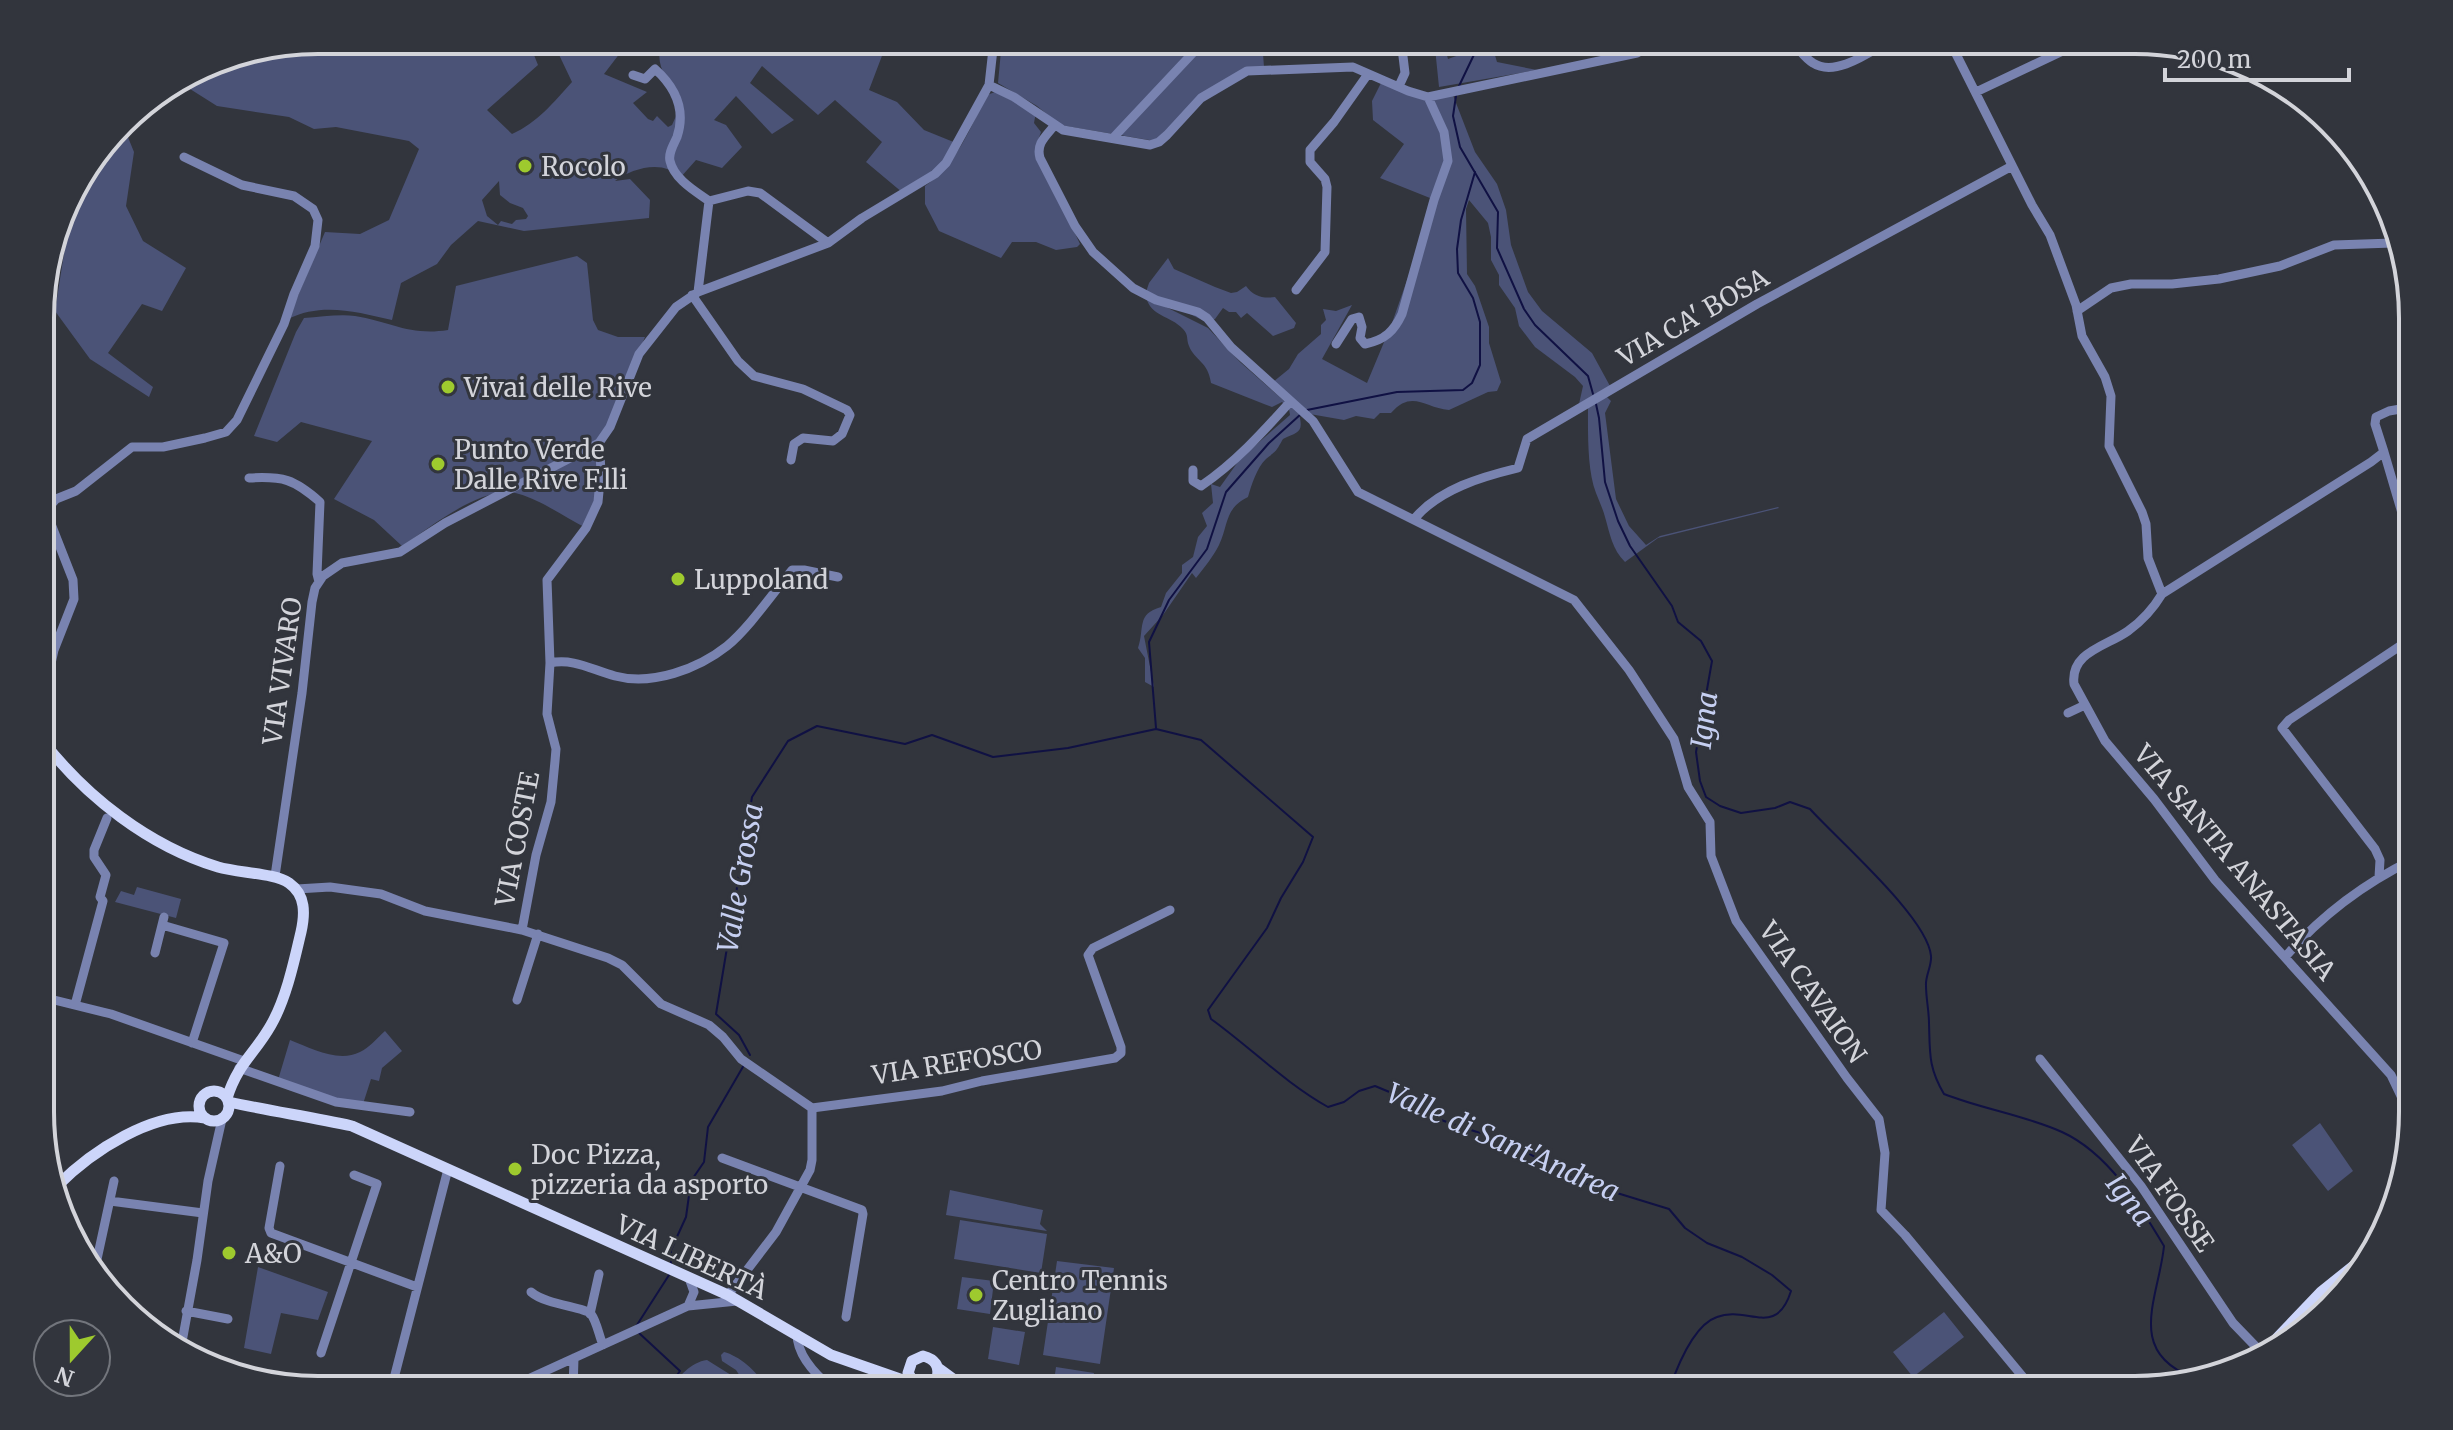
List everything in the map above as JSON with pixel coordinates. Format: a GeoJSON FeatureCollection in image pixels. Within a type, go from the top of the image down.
{"type":"FeatureCollection","features":[{"type":"Feature","properties":{"kind":"main road"},"geometry":{"type":"LineString","coordinates":[[54,754],[106,806],[131,826],[202,862],[249,874],[275,876],[297,889],[303,906],[301,929],[278,1009],[264,1036],[239,1068],[216,1091],[207,1093],[200,1103],[200,1111],[216,1118],[228,1100],[239,1068]]}},
{"type":"Feature","properties":{"kind":"main road"},"geometry":{"type":"LineString","coordinates":[[216,1091],[228,1100]]}},
{"type":"Feature","properties":{"kind":"main road","name":"VIA LIBERTÀ"},"geometry":{"type":"LineString","coordinates":[[228,1100],[352,1126],[710,1287],[831,1355],[892,1376]]}},
{"type":"Feature","properties":{"kind":"main road","name":"VIA LIBERTÀ"},"geometry":{"type":"LineString","coordinates":[[181,1117],[200,1103]]}},
{"type":"Feature","properties":{"kind":"main road","name":"VIA LIBERTÀ"},"geometry":{"type":"LineString","coordinates":[[63,1180],[115,1142],[158,1122],[181,1117],[216,1118],[260,1109]]}},
{"type":"Feature","properties":{"kind":"main road"},"geometry":{"type":"LineString","coordinates":[[878,1371],[918,1357],[928,1357],[948,1376]]}},
{"type":"Feature","properties":{"kind":"main road"},"geometry":{"type":"LineString","coordinates":[[911,1376],[908,1373],[912,1361]]}},
{"type":"Feature","properties":{"kind":"main road"},"geometry":{"type":"LineString","coordinates":[[937,1376],[938,1368]]}},
{"type":"Feature","properties":{"kind":"street"},"geometry":{"type":"LineString","coordinates":[[599,443],[617,411],[639,354],[666,319],[695,294],[828,243],[862,218],[924,182],[946,163],[989,85],[992,54]]}},
{"type":"Feature","properties":{"kind":"street"},"geometry":{"type":"LineString","coordinates":[[1113,138],[1192,54]]}},
{"type":"Feature","properties":{"kind":"street"},"geometry":{"type":"LineString","coordinates":[[1399,86],[1405,73],[1403,54]]}},
{"type":"Feature","properties":{"kind":"street"},"geometry":{"type":"LineString","coordinates":[[989,85],[1014,97],[1054,126],[1150,145],[1159,142],[1201,98],[1247,71],[1353,67],[1428,97],[1632,54]]}},
{"type":"Feature","properties":{"kind":"street"},"geometry":{"type":"LineString","coordinates":[[1803,54],[1809,61],[1825,68],[1853,61],[1866,54]]}},
{"type":"Feature","properties":{"kind":"street"},"geometry":{"type":"LineString","coordinates":[[1956,54],[2050,235],[2077,311],[2082,336],[2105,377],[2111,396],[2109,446],[2142,512],[2146,524],[2148,558],[2162,594]]}},
{"type":"Feature","properties":{"kind":"street"},"geometry":{"type":"LineString","coordinates":[[1976,92],[2056,54]]}},
{"type":"Feature","properties":{"kind":"street"},"geometry":{"type":"LineString","coordinates":[[633,75],[645,79],[655,69],[671,83],[678,99],[680,126],[670,152],[670,163],[683,182],[709,201]]}},
{"type":"Feature","properties":{"kind":"street"},"geometry":{"type":"LineString","coordinates":[[1296,290],[1325,252],[1327,187],[1325,179],[1308,156],[1368,74]]}},
{"type":"Feature","properties":{"kind":"street"},"geometry":{"type":"LineString","coordinates":[[1336,344],[1352,319],[1359,317],[1362,327],[1360,338],[1365,344],[1379,341],[1394,330],[1402,314],[1448,161],[1444,132],[1428,97]]}},
{"type":"Feature","properties":{"kind":"street"},"geometry":{"type":"LineString","coordinates":[[1054,126],[1038,150],[1075,226],[1093,252],[1133,288],[1156,300],[1198,312],[1207,318],[1231,347],[1313,421],[1358,492],[1415,518]]}},
{"type":"Feature","properties":{"kind":"street"},"geometry":{"type":"LineString","coordinates":[[54,501],[76,491],[132,447],[163,447],[226,432],[237,420],[284,324],[315,246],[318,220],[306,202],[294,196],[242,185],[184,157]]}},
{"type":"Feature","properties":{"kind":"street","name":"VIA CA' BOSA"},"geometry":{"type":"LineString","coordinates":[[1415,518],[1429,502],[1479,477],[1518,468],[1527,439],[1757,304],[2012,166]]}},
{"type":"Feature","properties":{"kind":"street"},"geometry":{"type":"LineString","coordinates":[[709,201],[748,191],[760,193],[828,243]]}},
{"type":"Feature","properties":{"kind":"street"},"geometry":{"type":"LineString","coordinates":[[709,201],[695,294],[738,361],[754,376],[803,389],[847,410],[850,415],[842,434],[833,441],[803,438],[794,444],[791,460]]}},
{"type":"Feature","properties":{"kind":"street"},"geometry":{"type":"LineString","coordinates":[[2077,311],[2111,288],[2219,279],[2280,266],[2334,245],[2388,243]]}},
{"type":"Feature","properties":{"kind":"street"},"geometry":{"type":"LineString","coordinates":[[1193,470],[1193,481],[1201,486],[1225,470],[1290,402]]}},
{"type":"Feature","properties":{"kind":"street"},"geometry":{"type":"LineString","coordinates":[[2398,409],[2376,417],[2375,424],[2398,500]]}},
{"type":"Feature","properties":{"kind":"street","name":"VIA VIVARO"},"geometry":{"type":"LineString","coordinates":[[275,876],[312,602],[319,582],[330,569],[342,563],[400,552],[445,523],[599,443]]}},
{"type":"Feature","properties":{"kind":"street","name":"VIA COSTE"},"geometry":{"type":"LineString","coordinates":[[522,930],[536,855],[551,802],[556,749],[547,714],[550,663],[547,580],[586,528],[598,502],[601,470],[599,443]]}},
{"type":"Feature","properties":{"kind":"street","name":"VIA SANTA ANASTASIA"},"geometry":{"type":"LineString","coordinates":[[2384,452],[2162,594],[2135,626],[2078,662],[2074,669],[2074,684],[2105,741],[2154,799],[2197,858],[2391,1075],[2398,1090]]}},
{"type":"Feature","properties":{"kind":"street"},"geometry":{"type":"LineString","coordinates":[[249,478],[278,476],[301,485],[320,502],[319,582]]}},
{"type":"Feature","properties":{"kind":"street","name":"VIA CAVAION"},"geometry":{"type":"LineString","coordinates":[[1415,518],[1574,600],[1629,670],[1674,739],[1688,787],[1710,822],[1711,856],[1736,921],[1879,1119],[1885,1153],[1881,1210],[2021,1375]]}},
{"type":"Feature","properties":{"kind":"street"},"geometry":{"type":"LineString","coordinates":[[54,532],[73,580],[74,599],[54,650]]}},
{"type":"Feature","properties":{"kind":"street"},"geometry":{"type":"LineString","coordinates":[[550,663],[565,660],[616,676],[643,678],[690,668],[727,645],[792,570],[838,577]]}},
{"type":"Feature","properties":{"kind":"street"},"geometry":{"type":"LineString","coordinates":[[2379,877],[2380,860],[2375,849],[2282,728],[2289,720],[2398,649]]}},
{"type":"Feature","properties":{"kind":"street"},"geometry":{"type":"LineString","coordinates":[[2068,713],[2085,705]]}},
{"type":"Feature","properties":{"kind":"street"},"geometry":{"type":"LineString","coordinates":[[75,1005],[103,901],[100,897],[106,875],[94,857],[94,850],[107,818]]}},
{"type":"Feature","properties":{"kind":"street"},"geometry":{"type":"LineString","coordinates":[[2285,957],[2304,935],[2379,877],[2398,867]]}},
{"type":"Feature","properties":{"kind":"street"},"geometry":{"type":"LineString","coordinates":[[297,889],[330,887],[381,894],[425,911],[538,934],[622,965],[661,1004],[709,1025],[741,1059],[812,1108],[812,1160],[801,1188],[776,1232],[733,1298],[690,1302]]}},
{"type":"Feature","properties":{"kind":"street","name":"VIA REFOSCO"},"geometry":{"type":"LineString","coordinates":[[812,1108],[942,1091],[1115,1058],[1121,1053],[1121,1047],[1088,955],[1093,948],[1170,910]]}},
{"type":"Feature","properties":{"kind":"street"},"geometry":{"type":"LineString","coordinates":[[155,953],[163,921],[224,943],[192,1043]]}},
{"type":"Feature","properties":{"kind":"street"},"geometry":{"type":"LineString","coordinates":[[517,1000],[538,934]]}},
{"type":"Feature","properties":{"kind":"street"},"geometry":{"type":"LineString","coordinates":[[54,1000],[111,1014],[192,1043],[239,1068],[336,1102],[410,1112]]}},
{"type":"Feature","properties":{"kind":"street","name":"VIA FOSSE"},"geometry":{"type":"LineString","coordinates":[[2040,1059],[2141,1186],[2233,1323],[2254,1347]]}},
{"type":"Feature","properties":{"kind":"street"},"geometry":{"type":"LineString","coordinates":[[182,1338],[216,1140],[216,1118]]}},
{"type":"Feature","properties":{"kind":"street"},"geometry":{"type":"LineString","coordinates":[[722,1158],[862,1210],[846,1317]]}},
{"type":"Feature","properties":{"kind":"street"},"geometry":{"type":"LineString","coordinates":[[280,1166],[269,1228],[271,1233],[417,1287]]}},
{"type":"Feature","properties":{"kind":"street"},"geometry":{"type":"LineString","coordinates":[[395,1376],[448,1169]]}},
{"type":"Feature","properties":{"kind":"street"},"geometry":{"type":"LineString","coordinates":[[321,1353],[377,1184],[354,1175]]}},
{"type":"Feature","properties":{"kind":"street"},"geometry":{"type":"LineString","coordinates":[[98,1256],[114,1181]]}},
{"type":"Feature","properties":{"kind":"street"},"geometry":{"type":"LineString","coordinates":[[110,1201],[203,1213]]}},
{"type":"Feature","properties":{"kind":"street"},"geometry":{"type":"LineString","coordinates":[[590,1314],[599,1274]]}},
{"type":"Feature","properties":{"kind":"street"},"geometry":{"type":"LineString","coordinates":[[689,1278],[694,1292],[690,1302]]}},
{"type":"Feature","properties":{"kind":"street"},"geometry":{"type":"LineString","coordinates":[[535,1376],[690,1302],[710,1287],[707,1302]]}},
{"type":"Feature","properties":{"kind":"street"},"geometry":{"type":"LineString","coordinates":[[531,1292],[552,1304],[585,1310],[590,1314],[603,1345]]}},
{"type":"Feature","properties":{"kind":"street"},"geometry":{"type":"LineString","coordinates":[[186,1311],[228,1319]]}},
{"type":"Feature","properties":{"kind":"street"},"geometry":{"type":"LineString","coordinates":[[797,1334],[797,1343],[819,1376]]}},
{"type":"Feature","properties":{"kind":"street"},"geometry":{"type":"LineString","coordinates":[[573,1376],[574,1358]]}},
{"type":"Feature","properties":{"kind":"shaded area"},"geometry":{"type":"Polygon","coordinates":[[[534,54],[538,65],[487,110],[512,134],[537,118],[572,82],[559,54],[619,54],[604,74],[647,92],[633,103],[648,119],[653,121],[657,116],[668,127],[672,125],[680,107],[680,95],[662,70],[659,54],[883,54],[869,90],[897,102],[924,130],[956,143],[940,167],[903,193],[866,162],[882,142],[835,100],[818,115],[762,66],[750,83],[794,120],[772,134],[736,96],[714,120],[726,125],[742,147],[722,168],[696,160],[680,178],[674,172],[657,167],[630,172],[615,181],[630,179],[650,200],[649,218],[524,231],[478,221],[451,245],[437,264],[401,283],[392,320],[327,310],[288,319],[325,232],[360,234],[389,220],[419,149],[409,141],[336,127],[314,129],[289,117],[217,106],[188,88],[250,63],[284,56],[534,54]],[[499,181],[482,200],[487,216],[498,225],[501,221],[512,224],[528,216],[523,208],[500,195],[499,181]]]}},
{"type":"Feature","properties":{"kind":"shaded area"},"geometry":{"type":"Polygon","coordinates":[[[1001,54],[1263,54],[1264,67],[1225,83],[1155,141],[1060,125],[1037,106],[998,83],[1001,54]]]}},
{"type":"Feature","properties":{"kind":"shaded area"},"geometry":{"type":"Polygon","coordinates":[[[1436,54],[1447,54],[1448,59],[1460,54],[1495,54],[1497,62],[1537,70],[1439,87],[1436,54]]]}},
{"type":"Feature","properties":{"kind":"shaded area"},"geometry":{"type":"Polygon","coordinates":[[[1381,83],[1423,95],[1451,90],[1475,152],[1497,184],[1506,210],[1511,245],[1528,292],[1542,311],[1592,353],[1610,386],[1579,404],[1583,386],[1535,347],[1519,326],[1515,308],[1499,285],[1499,275],[1491,260],[1488,223],[1469,200],[1466,209],[1467,274],[1475,286],[1489,327],[1489,343],[1501,382],[1497,391],[1449,410],[1412,401],[1391,413],[1380,413],[1374,419],[1356,416],[1344,420],[1304,413],[1273,382],[1321,334],[1321,325],[1326,320],[1323,309],[1336,311],[1352,305],[1322,359],[1367,383],[1392,323],[1435,200],[1380,178],[1404,144],[1373,120],[1372,101],[1381,83]]]}},
{"type":"Feature","properties":{"kind":"shaded area"},"geometry":{"type":"Polygon","coordinates":[[[995,92],[1036,112],[1034,123],[1041,132],[1035,149],[1080,244],[1077,247],[1056,250],[1036,242],[1012,242],[1001,258],[939,231],[925,204],[925,186],[946,167],[987,95],[995,92]]]}},
{"type":"Feature","properties":{"kind":"shaded area"},"geometry":{"type":"Polygon","coordinates":[[[127,135],[134,152],[126,206],[143,241],[186,268],[162,311],[142,304],[108,353],[153,387],[149,397],[90,359],[55,311],[65,247],[81,201],[109,157],[127,135]]]}},
{"type":"Feature","properties":{"kind":"shaded area","name":"Vivai delle Rive"},"geometry":{"type":"Polygon","coordinates":[[[577,256],[587,263],[593,320],[598,330],[618,337],[645,337],[606,429],[596,442],[598,502],[586,528],[536,500],[505,492],[458,509],[402,546],[374,520],[334,499],[372,441],[301,422],[277,442],[254,436],[304,318],[349,315],[411,330],[448,330],[456,286],[577,256]]]}},
{"type":"Feature","properties":{"kind":"shaded area"},"geometry":{"type":"Polygon","coordinates":[[[1168,258],[1174,269],[1231,293],[1246,286],[1259,296],[1275,297],[1296,323],[1294,328],[1273,336],[1247,313],[1241,318],[1236,312],[1223,308],[1215,319],[1206,322],[1146,292],[1168,258]]]}},
{"type":"Feature","properties":{"kind":"shaded area"},"geometry":{"type":"Polygon","coordinates":[[[1146,297],[1208,328],[1240,362],[1299,414],[1301,425],[1293,435],[1283,439],[1276,451],[1263,462],[1248,497],[1231,512],[1211,558],[1196,578],[1192,573],[1144,636],[1154,687],[1145,682],[1145,658],[1138,648],[1143,623],[1148,614],[1161,607],[1166,593],[1182,573],[1182,565],[1193,557],[1198,537],[1207,526],[1202,513],[1213,503],[1211,484],[1220,487],[1240,459],[1290,415],[1282,402],[1272,407],[1211,383],[1207,370],[1189,346],[1185,331],[1156,312],[1146,297]]]}},
{"type":"Feature","properties":{"kind":"shaded area"},"geometry":{"type":"Polygon","coordinates":[[[1605,395],[1611,401],[1605,413],[1616,499],[1629,526],[1646,545],[1660,536],[1779,508],[1658,538],[1625,562],[1612,541],[1593,484],[1590,462],[1588,406],[1605,395]]]}},
{"type":"Feature","properties":{"kind":"shaded area"},"geometry":{"type":"Polygon","coordinates":[[[137,887],[181,899],[176,918],[115,902],[121,891],[134,895],[137,887]]]}},
{"type":"Feature","properties":{"kind":"shaded area"},"geometry":{"type":"Polygon","coordinates":[[[385,1031],[402,1051],[382,1068],[379,1081],[371,1079],[363,1104],[278,1080],[290,1040],[343,1056],[363,1050],[385,1031]]]}},
{"type":"Feature","properties":{"kind":"shaded area"},"geometry":{"type":"Polygon","coordinates":[[[2320,1123],[2353,1171],[2328,1191],[2292,1145],[2320,1123]]]}},
{"type":"Feature","properties":{"kind":"shaded area"},"geometry":{"type":"Polygon","coordinates":[[[950,1190],[1043,1210],[1040,1224],[1047,1231],[946,1215],[950,1190]]]}},
{"type":"Feature","properties":{"kind":"shaded area"},"geometry":{"type":"Polygon","coordinates":[[[960,1220],[1047,1234],[1041,1273],[954,1259],[960,1220]]]}},
{"type":"Feature","properties":{"kind":"shaded area"},"geometry":{"type":"Polygon","coordinates":[[[1057,1261],[1114,1268],[1100,1364],[1043,1355],[1057,1261]]]}},
{"type":"Feature","properties":{"kind":"shaded area"},"geometry":{"type":"Polygon","coordinates":[[[258,1267],[328,1292],[318,1320],[281,1313],[271,1354],[244,1348],[258,1267]]]}},
{"type":"Feature","properties":{"kind":"shaded area","name":"Centro Tennis Zugliano"},"geometry":{"type":"Polygon","coordinates":[[[962,1277],[994,1281],[990,1314],[957,1309],[962,1277]]]}},
{"type":"Feature","properties":{"kind":"shaded area"},"geometry":{"type":"Polygon","coordinates":[[[1944,1312],[1964,1337],[1915,1375],[1912,1375],[1893,1352],[1944,1312]]]}},
{"type":"Feature","properties":{"kind":"shaded area"},"geometry":{"type":"Polygon","coordinates":[[[993,1327],[1025,1332],[1019,1365],[988,1359],[993,1327]]]}},
{"type":"Feature","properties":{"kind":"shaded area"},"geometry":{"type":"Polygon","coordinates":[[[724,1352],[737,1357],[758,1376],[740,1376],[722,1361],[724,1352]]]}},
{"type":"Feature","properties":{"kind":"shaded area"},"geometry":{"type":"Polygon","coordinates":[[[707,1360],[732,1376],[681,1376],[707,1360]]]}},
{"type":"Feature","properties":{"kind":"shaded area"},"geometry":{"type":"Polygon","coordinates":[[[1056,1367],[1094,1373],[1094,1376],[1055,1376],[1056,1367]]]}},
{"type":"Feature","properties":{"kind":"waterway","name":"Igna"},"geometry":{"type":"LineString","coordinates":[[1459,86],[1474,54]]}},
{"type":"Feature","properties":{"kind":"waterway","name":"Igna"},"geometry":{"type":"LineString","coordinates":[[1456,96],[1453,116],[1460,147],[1498,212],[1497,248],[1524,309],[1535,325],[1588,376],[1593,394]]}},
{"type":"Feature","properties":{"kind":"waterway"},"geometry":{"type":"LineString","coordinates":[[1307,410],[1397,392],[1463,390],[1472,383],[1480,365],[1480,322],[1473,298],[1458,273],[1457,249],[1461,220],[1475,172]]}},
{"type":"Feature","properties":{"kind":"waterway","name":"Igna"},"geometry":{"type":"LineString","coordinates":[[1596,404],[1605,482],[1618,521],[1630,546],[1672,606],[1678,622],[1701,641],[1712,661],[1696,752],[1706,797],[1741,813],[1775,808],[1790,802],[1810,809],[1899,901],[1915,921],[1931,956],[1926,982],[1930,1051],[1932,1067],[1944,1094],[2062,1132],[2094,1153],[2121,1181],[2164,1246],[2153,1303],[2152,1338],[2159,1353],[2171,1366],[2182,1372]]}},
{"type":"Feature","properties":{"kind":"waterway"},"geometry":{"type":"LineString","coordinates":[[1156,728],[1149,642],[1169,600],[1207,549],[1226,492],[1269,443],[1301,414]]}},
{"type":"Feature","properties":{"kind":"waterway","name":"Valle di Sant'Andrea"},"geometry":{"type":"LineString","coordinates":[[750,1055],[739,1035],[716,1014],[752,797],[788,741],[817,726],[905,744],[932,735],[993,757],[1068,748],[1156,729],[1201,740],[1313,837],[1267,928],[1208,1010],[1211,1019],[1297,1087],[1328,1107],[1375,1086],[1411,1101],[1441,1120],[1510,1143],[1578,1181],[1669,1209],[1685,1228],[1707,1243],[1742,1257],[1791,1291],[1785,1305],[1769,1317],[1728,1314],[1708,1321],[1693,1338],[1674,1375]]}},
{"type":"Feature","properties":{"kind":"waterway"},"geometry":{"type":"LineString","coordinates":[[671,1264],[671,1250],[686,1217],[691,1181],[704,1162],[708,1127],[744,1065]]}},
{"type":"Feature","properties":{"kind":"waterway","name":"Valle Grossa"},"geometry":{"type":"LineString","coordinates":[[635,1328],[669,1275]]}},
{"type":"Feature","properties":{"kind":"waterway","name":"Valle Grossa"},"geometry":{"type":"LineString","coordinates":[[639,1333],[680,1371],[676,1376]]}},
{"type":"Feature","properties":{"kind":"place","name":"Rocolo"},"geometry":{"type":"Point","coordinates":[525,166]}},
{"type":"Feature","properties":{"kind":"place","name":"Vivai delle Rive"},"geometry":{"type":"Point","coordinates":[448,387]}},
{"type":"Feature","properties":{"kind":"place","name":"Punto Verde Dalle Rive F.lli"},"geometry":{"type":"Point","coordinates":[438,464]}},
{"type":"Feature","properties":{"kind":"place","name":"Luppoland"},"geometry":{"type":"Point","coordinates":[678,579]}},
{"type":"Feature","properties":{"kind":"place","name":"Doc Pizza, pizzeria da asporto"},"geometry":{"type":"Point","coordinates":[515,1169]}},
{"type":"Feature","properties":{"kind":"place","name":"A&O"},"geometry":{"type":"Point","coordinates":[229,1253]}},
{"type":"Feature","properties":{"kind":"place","name":"Centro Tennis Zugliano"},"geometry":{"type":"Point","coordinates":[976,1295]}}]}
